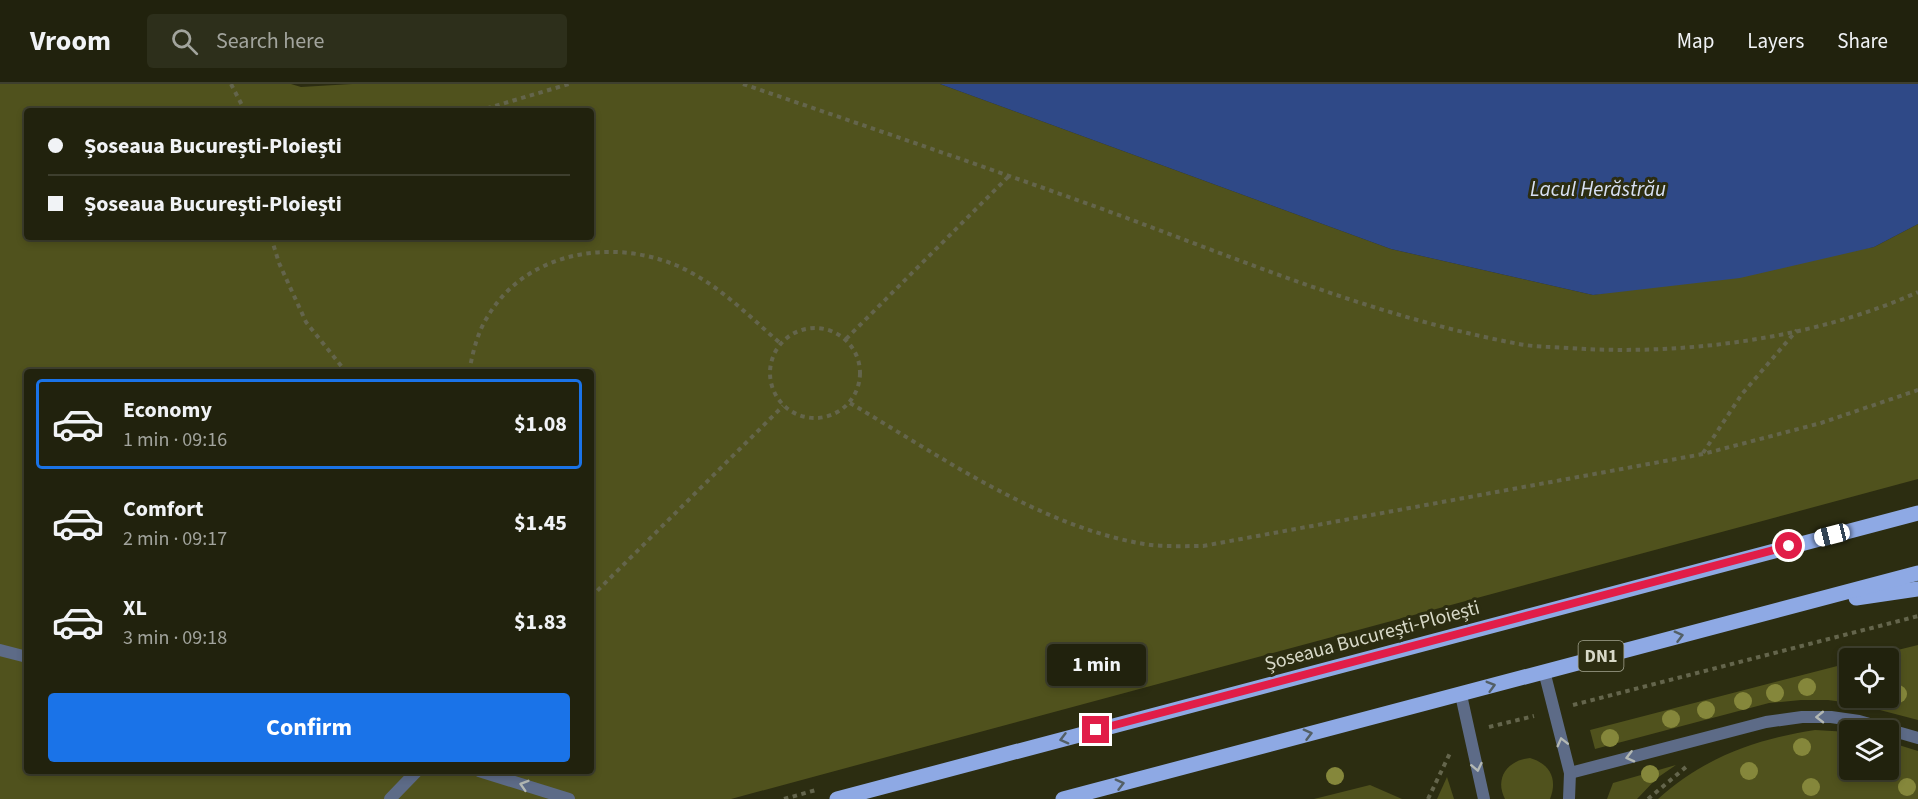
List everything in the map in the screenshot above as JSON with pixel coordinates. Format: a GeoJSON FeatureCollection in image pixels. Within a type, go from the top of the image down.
{"type":"FeatureCollection","features":[{"type":"Feature","properties":{"kind":"main road","name":"Șoseaua București-Ploiești"},"geometry":{"type":"LineString","coordinates":[[837,799],[1918,513]]}},
{"type":"Feature","properties":{"kind":"main road","name":"DN1"},"geometry":{"type":"LineString","coordinates":[[1063,799],[1918,573]]}},
{"type":"Feature","properties":{"kind":"main road"},"geometry":{"type":"LineString","coordinates":[[1788,607],[1918,590]]}},
{"type":"Feature","properties":{"kind":"street"},"geometry":{"type":"LineString","coordinates":[[0,650],[24,656]]}},
{"type":"Feature","properties":{"kind":"street"},"geometry":{"type":"LineString","coordinates":[[1544,671],[1570,773],[1569,799]]}},
{"type":"Feature","properties":{"kind":"street"},"geometry":{"type":"LineString","coordinates":[[1461,694],[1463,734],[1484,799]]}},
{"type":"Feature","properties":{"kind":"street"},"geometry":{"type":"LineString","coordinates":[[1570,773],[1766,722],[1802,717],[1831,717],[1859,721],[1918,738]]}},
{"type":"Feature","properties":{"kind":"street"},"geometry":{"type":"LineString","coordinates":[[390,799],[414,774]]}},
{"type":"Feature","properties":{"kind":"street"},"geometry":{"type":"LineString","coordinates":[[489,774],[569,799]]}},
{"type":"Feature","properties":{"kind":"path"},"geometry":{"type":"LineString","coordinates":[[231,84],[243,108]]}},
{"type":"Feature","properties":{"kind":"path"},"geometry":{"type":"LineString","coordinates":[[488,108],[569,84]]}},
{"type":"Feature","properties":{"kind":"path"},"geometry":{"type":"LineString","coordinates":[[743,84],[1010,175],[1318,288],[1410,318],[1522,344],[1610,351],[1721,345],[1797,330],[1886,306],[1918,292]]}},
{"type":"Feature","properties":{"kind":"path"},"geometry":{"type":"LineString","coordinates":[[846,339],[1010,175]]}},
{"type":"Feature","properties":{"kind":"path"},"geometry":{"type":"LineString","coordinates":[[272,240],[279,263],[306,322],[344,369]]}},
{"type":"Feature","properties":{"kind":"path"},"geometry":{"type":"LineString","coordinates":[[470,369],[475,344],[488,316],[508,290],[535,268],[574,255],[605,251],[651,256],[688,271],[720,290],[780,343]]}},
{"type":"Feature","properties":{"kind":"path"},"geometry":{"type":"LineString","coordinates":[[809,327],[825,327],[846,339],[857,353],[861,375],[858,390],[850,403],[839,412],[824,418],[802,417],[783,405],[770,382],[771,361],[780,343],[798,330],[809,327]]}},
{"type":"Feature","properties":{"kind":"path"},"geometry":{"type":"LineString","coordinates":[[1703,454],[1742,394],[1797,330]]}},
{"type":"Feature","properties":{"kind":"path"},"geometry":{"type":"LineString","coordinates":[[850,403],[991,486],[1089,531],[1146,544],[1214,545],[1703,454],[1821,423],[1918,390]]}},
{"type":"Feature","properties":{"kind":"path"},"geometry":{"type":"LineString","coordinates":[[594,594],[783,405]]}},
{"type":"Feature","properties":{"kind":"path"},"geometry":{"type":"LineString","coordinates":[[1428,799],[1463,734],[1918,616]]}},
{"type":"Feature","properties":{"kind":"shaded area"},"geometry":{"type":"Polygon","coordinates":[[[0,84],[291,84],[301,87],[352,84],[940,84],[1391,249],[1593,295],[1874,247],[1918,224],[1918,479],[731,799],[0,799],[0,84]]]}},
{"type":"Feature","properties":{"kind":"shaded area"},"geometry":{"type":"Polygon","coordinates":[[[1918,645],[1918,720],[1872,708],[1899,708],[1899,650],[1918,645]]]}},
{"type":"Feature","properties":{"kind":"shaded area"},"geometry":{"type":"Polygon","coordinates":[[[1839,666],[1839,702],[1801,700],[1769,703],[1595,749],[1590,730],[1839,666]]]}},
{"type":"Feature","properties":{"kind":"shaded area"},"geometry":{"type":"Polygon","coordinates":[[[1815,730],[1839,731],[1839,780],[1899,780],[1899,745],[1918,751],[1918,799],[1658,799],[1693,772],[1731,752],[1815,730]]]}},
{"type":"Feature","properties":{"kind":"shaded area"},"geometry":{"type":"Polygon","coordinates":[[[1530,758],[1543,764],[1550,773],[1553,785],[1550,799],[1505,799],[1501,784],[1505,771],[1515,762],[1530,758]]]}},
{"type":"Feature","properties":{"kind":"shaded area"},"geometry":{"type":"Polygon","coordinates":[[[1676,765],[1657,778],[1637,799],[1607,799],[1613,783],[1676,765]]]}},
{"type":"Feature","properties":{"kind":"shaded area"},"geometry":{"type":"Polygon","coordinates":[[[1447,777],[1454,799],[1437,799],[1447,777]]]}},
{"type":"Feature","properties":{"kind":"shaded area"},"geometry":{"type":"Polygon","coordinates":[[[1370,785],[1402,799],[1314,799],[1370,785]]]}},
{"type":"Feature","properties":{"kind":"water","name":"Lacul Herăstrău"},"geometry":{"type":"Polygon","coordinates":[[[940,84],[1918,84],[1918,224],[1874,247],[1740,278],[1593,295],[1391,249],[940,84]]]}},
{"type":"Feature","properties":{"kind":"route"},"geometry":{"type":"LineString","coordinates":[[1096,730],[1789,546]]}}]}
